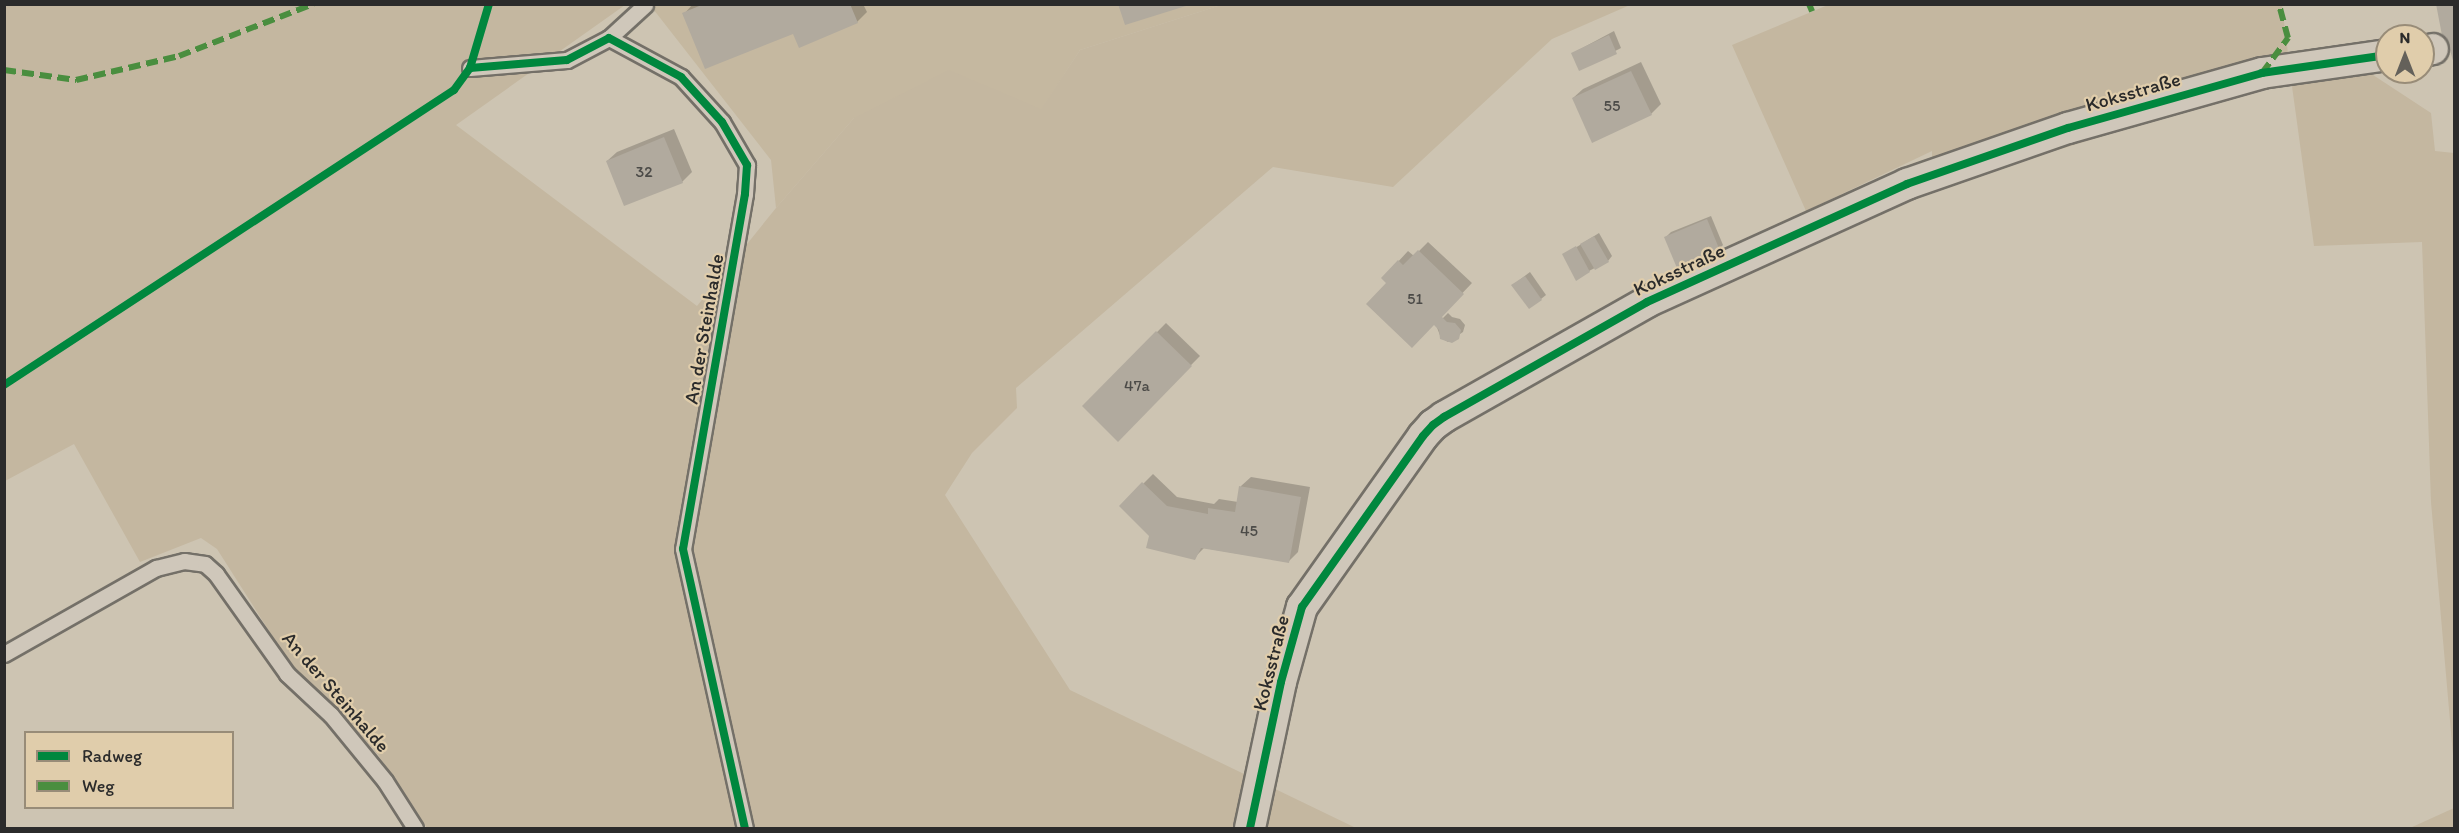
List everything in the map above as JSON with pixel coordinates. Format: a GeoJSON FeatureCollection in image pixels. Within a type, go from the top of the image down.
{"type":"FeatureCollection","features":[{"type":"Feature","properties":{"kind":"street","name":"Koksstraße"},"geometry":{"type":"LineString","coordinates":[[1250,828],[1281,682],[1302,607],[1432,424],[1647,302],[1833,208],[2068,128],[2262,73],[2375,57]]}},
{"type":"Feature","properties":{"kind":"lane"},"geometry":{"type":"LineString","coordinates":[[470,68],[567,60],[609,38],[645,5]]}},
{"type":"Feature","properties":{"kind":"lane","name":"An der Steinhalde"},"geometry":{"type":"LineString","coordinates":[[609,38],[681,77],[722,122],[747,165],[745,194],[683,549],[745,828]]}},
{"type":"Feature","properties":{"kind":"lane","name":"An der Steinhalde"},"geometry":{"type":"LineString","coordinates":[[4,654],[156,567],[184,561],[204,564],[216,574],[287,674],[331,715],[385,781],[415,828]]}},
{"type":"Feature","properties":{"kind":"shaded area"},"geometry":{"type":"Polygon","coordinates":[[[5,5],[625,5],[456,125],[697,306],[776,208],[854,118],[949,70],[1041,109],[1080,50],[1221,5],[1630,5],[1552,39],[1393,187],[1273,167],[1016,388],[1017,408],[972,453],[945,495],[1070,690],[1356,828],[427,828],[378,755],[326,697],[294,670],[217,549],[201,538],[140,562],[74,444],[5,481],[5,5]]]}},
{"type":"Feature","properties":{"kind":"shaded area"},"geometry":{"type":"Polygon","coordinates":[[[650,5],[1221,5],[1080,50],[1041,110],[854,118],[776,208],[771,160],[650,5]]]}},
{"type":"Feature","properties":{"kind":"shaded area"},"geometry":{"type":"Polygon","coordinates":[[[1828,5],[2282,5],[2291,78],[2370,73],[2375,76],[2375,84],[2387,84],[2431,113],[2435,151],[2454,153],[2454,767],[2431,502],[2422,242],[2314,246],[2291,79],[1932,188],[1932,151],[1806,211],[1732,45],[1828,5]]]}},
{"type":"Feature","properties":{"kind":"shaded area"},"geometry":{"type":"Polygon","coordinates":[[[2454,808],[2454,828],[2410,828],[2454,808]]]}},
{"type":"Feature","properties":{"kind":"building"},"geometry":{"type":"Polygon","coordinates":[[[704,4],[850,4],[858,23],[799,48],[793,34],[705,69],[682,13],[704,4]]]}},
{"type":"Feature","properties":{"kind":"building"},"geometry":{"type":"Polygon","coordinates":[[[1118,4],[1189,4],[1189,5],[1125,25],[1118,4]]]}},
{"type":"Feature","properties":{"kind":"building"},"geometry":{"type":"Polygon","coordinates":[[[2436,4],[2454,4],[2454,64],[2450,50],[2445,51],[2436,4]]]}},
{"type":"Feature","properties":{"kind":"building"},"geometry":{"type":"Polygon","coordinates":[[[1609,35],[1617,54],[1579,71],[1571,53],[1609,35]]]}},
{"type":"Feature","properties":{"kind":"building"},"geometry":{"type":"Polygon","coordinates":[[[1631,71],[1652,115],[1592,143],[1572,98],[1631,71]]]}},
{"type":"Feature","properties":{"kind":"building"},"geometry":{"type":"Polygon","coordinates":[[[664,137],[683,183],[624,206],[606,161],[664,137]]]}},
{"type":"Feature","properties":{"kind":"building"},"geometry":{"type":"Polygon","coordinates":[[[1707,219],[1720,251],[1677,268],[1664,237],[1707,219]]]}},
{"type":"Feature","properties":{"kind":"building"},"geometry":{"type":"Polygon","coordinates":[[[1594,236],[1609,262],[1595,270],[1580,244],[1594,236]]]}},
{"type":"Feature","properties":{"kind":"building"},"geometry":{"type":"Polygon","coordinates":[[[1576,246],[1590,272],[1576,281],[1562,254],[1576,246]]]}},
{"type":"Feature","properties":{"kind":"building"},"geometry":{"type":"Polygon","coordinates":[[[1418,250],[1464,294],[1442,317],[1447,322],[1455,323],[1461,330],[1459,339],[1452,343],[1440,339],[1439,330],[1434,325],[1412,348],[1366,304],[1386,283],[1381,278],[1398,260],[1403,265],[1418,250]]]}},
{"type":"Feature","properties":{"kind":"building"},"geometry":{"type":"Polygon","coordinates":[[[1525,276],[1542,300],[1529,309],[1511,285],[1525,276]]]}},
{"type":"Feature","properties":{"kind":"building"},"geometry":{"type":"Polygon","coordinates":[[[1156,331],[1192,366],[1118,442],[1082,406],[1156,331]]]}},
{"type":"Feature","properties":{"kind":"building"},"geometry":{"type":"Polygon","coordinates":[[[1142,482],[1167,506],[1208,514],[1208,508],[1235,512],[1239,486],[1301,497],[1289,563],[1201,548],[1195,560],[1146,548],[1149,536],[1119,506],[1142,482]]]}},
{"type":"Feature","properties":{"kind":"marked path"},"geometry":{"type":"LineString","coordinates":[[4,70],[76,80],[179,56],[313,4]]}},
{"type":"Feature","properties":{"kind":"marked path"},"geometry":{"type":"LineString","coordinates":[[1809,4],[1812,11]]}},
{"type":"Feature","properties":{"kind":"marked path"},"geometry":{"type":"LineString","coordinates":[[2262,73],[2288,38],[2279,4]]}},
{"type":"Feature","properties":{"kind":"cycle path"},"geometry":{"type":"LineString","coordinates":[[4,385],[454,90],[470,68],[489,4]]}},
{"type":"Feature","properties":{"kind":"cycle path"},"geometry":{"type":"LineString","coordinates":[[470,68],[567,60],[609,38],[681,77],[722,122],[747,165],[745,194],[683,549],[745,828]]}},
{"type":"Feature","properties":{"kind":"cycle path"},"geometry":{"type":"LineString","coordinates":[[1250,828],[1281,682],[1302,607],[1423,436],[1444,417],[1647,302],[1907,184],[2068,128],[2262,73],[2375,57]]}}]}
